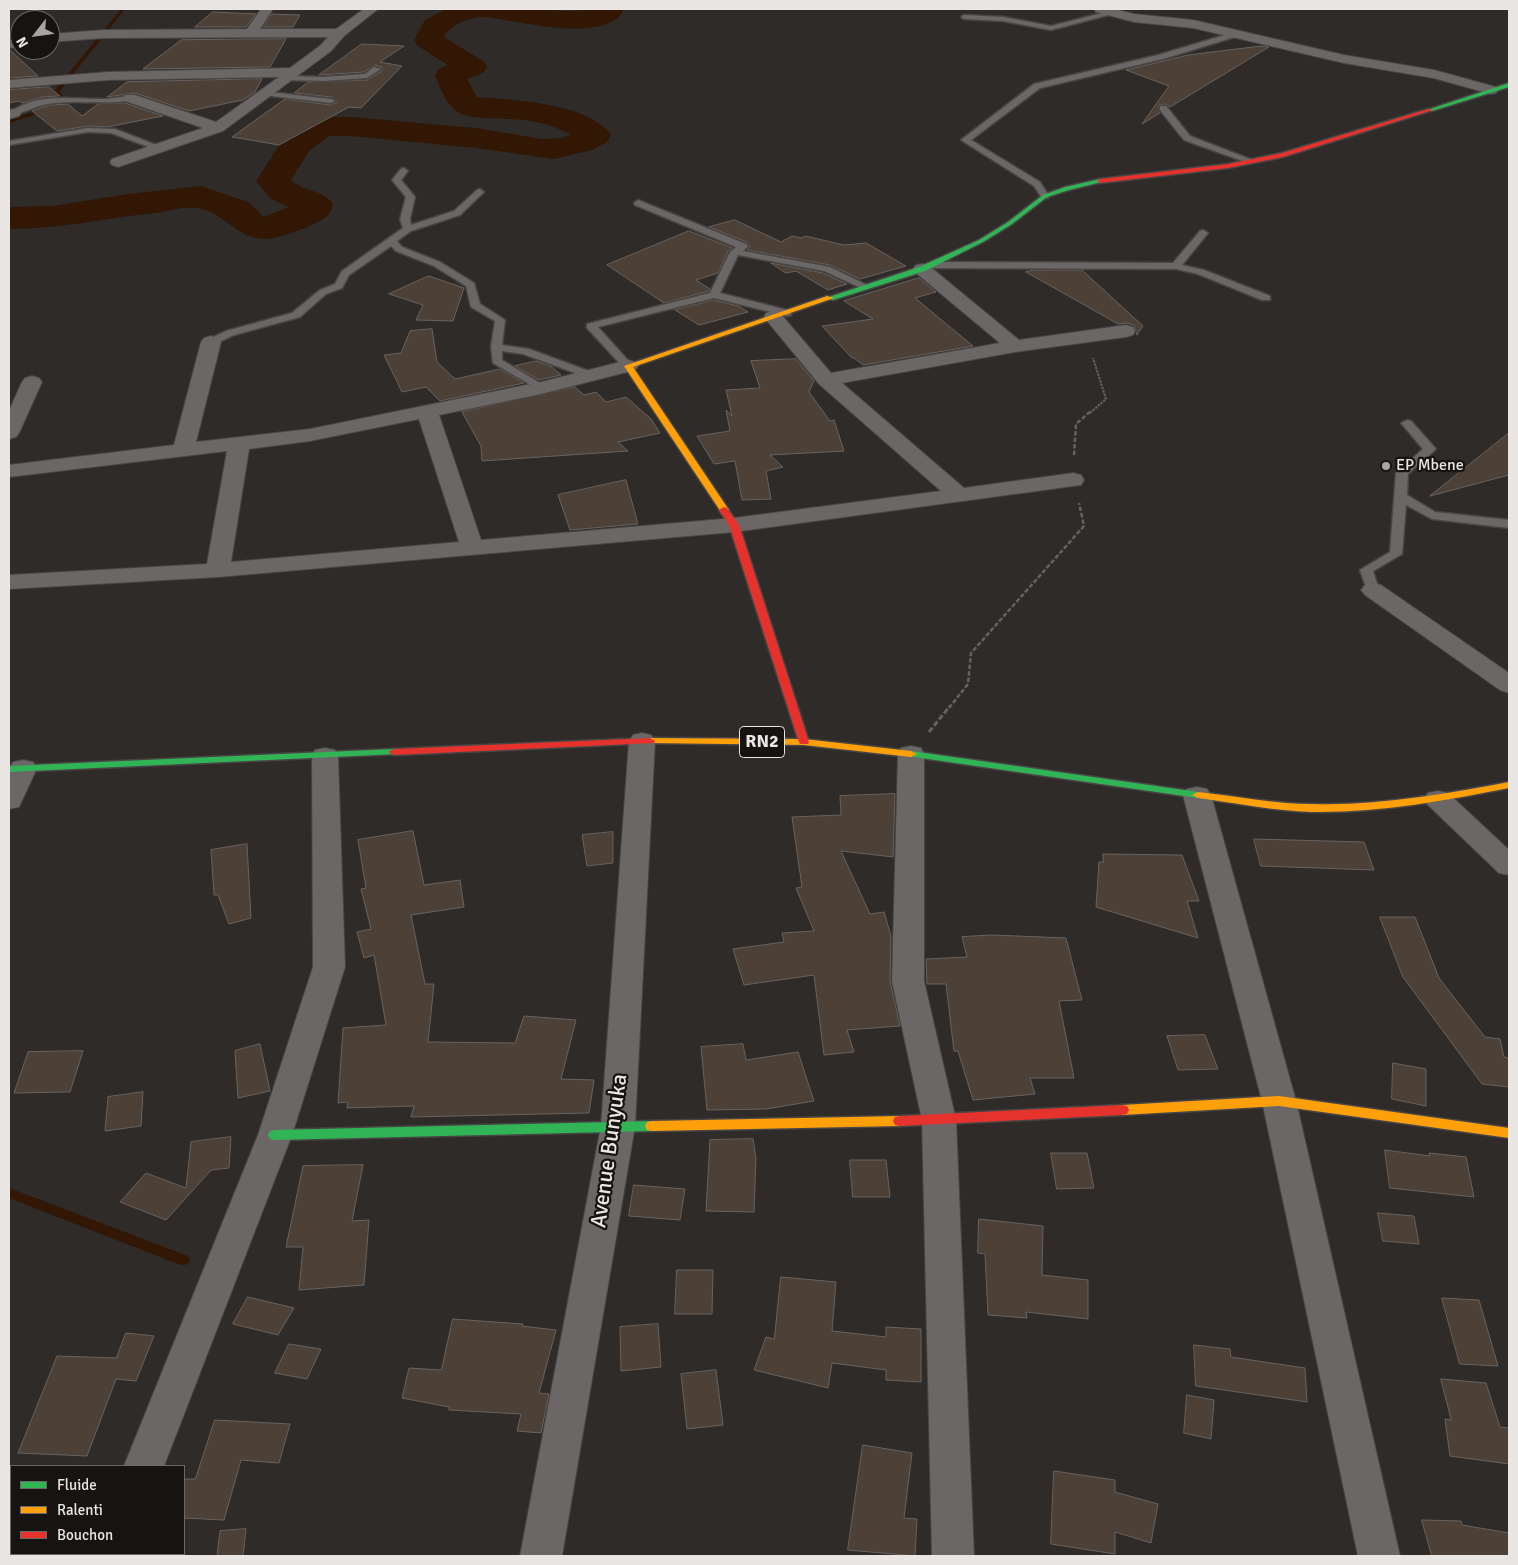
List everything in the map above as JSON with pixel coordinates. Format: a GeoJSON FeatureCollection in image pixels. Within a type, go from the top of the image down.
{"type":"FeatureCollection","features":[{"type":"Feature","properties":{"kind":"main road"},"geometry":{"type":"LineString","coordinates":[[804,742],[734,525],[628,366],[864,286],[927,267],[981,241],[1010,223],[1045,196],[1068,188],[1105,180],[1178,173],[1283,155],[1509,85]]}},
{"type":"Feature","properties":{"kind":"main road","name":"RN2"},"geometry":{"type":"LineString","coordinates":[[16,769],[642,741],[804,742],[911,754],[1197,796],[1310,808],[1374,807],[1438,800],[1509,785]]}},
{"type":"Feature","properties":{"kind":"main road"},"geometry":{"type":"LineString","coordinates":[[275,1134],[939,1120],[1279,1101],[1509,1133]]}},
{"type":"Feature","properties":{"kind":"street"},"geometry":{"type":"LineString","coordinates":[[251,34],[267,9]]}},
{"type":"Feature","properties":{"kind":"street"},"geometry":{"type":"LineString","coordinates":[[118,162],[218,128],[326,48],[339,32],[372,9]]}},
{"type":"Feature","properties":{"kind":"street"},"geometry":{"type":"LineString","coordinates":[[1100,9],[1134,18],[1193,24],[1344,59],[1434,74],[1491,90]]}},
{"type":"Feature","properties":{"kind":"street"},"geometry":{"type":"LineString","coordinates":[[60,37],[99,34],[339,32]]}},
{"type":"Feature","properties":{"kind":"street"},"geometry":{"type":"LineString","coordinates":[[9,83],[65,78],[291,75]]}},
{"type":"Feature","properties":{"kind":"street"},"geometry":{"type":"LineString","coordinates":[[130,98],[218,128]]}},
{"type":"Feature","properties":{"kind":"street"},"geometry":{"type":"LineString","coordinates":[[927,267],[1015,346]]}},
{"type":"Feature","properties":{"kind":"street"},"geometry":{"type":"LineString","coordinates":[[780,315],[826,380],[958,494]]}},
{"type":"Feature","properties":{"kind":"street"},"geometry":{"type":"LineString","coordinates":[[826,380],[1015,346],[1126,330]]}},
{"type":"Feature","properties":{"kind":"street"},"geometry":{"type":"LineString","coordinates":[[183,451],[211,342]]}},
{"type":"Feature","properties":{"kind":"street"},"geometry":{"type":"LineString","coordinates":[[9,471],[310,435],[541,388],[628,366]]}},
{"type":"Feature","properties":{"kind":"street"},"geometry":{"type":"LineString","coordinates":[[9,433],[32,382]]}},
{"type":"Feature","properties":{"kind":"street"},"geometry":{"type":"LineString","coordinates":[[428,411],[472,548]]}},
{"type":"Feature","properties":{"kind":"street"},"geometry":{"type":"LineString","coordinates":[[218,570],[239,444]]}},
{"type":"Feature","properties":{"kind":"street"},"geometry":{"type":"LineString","coordinates":[[9,582],[218,570],[734,525],[1073,480]]}},
{"type":"Feature","properties":{"kind":"street"},"geometry":{"type":"LineString","coordinates":[[1372,590],[1509,685]]}},
{"type":"Feature","properties":{"kind":"street","name":"Avenue Bunyuka"},"geometry":{"type":"LineString","coordinates":[[541,1556],[618,1126],[642,741]]}},
{"type":"Feature","properties":{"kind":"street"},"geometry":{"type":"LineString","coordinates":[[911,754],[908,981],[939,1120],[953,1556]]}},
{"type":"Feature","properties":{"kind":"street"},"geometry":{"type":"LineString","coordinates":[[144,1465],[275,1134],[329,967],[325,756]]}},
{"type":"Feature","properties":{"kind":"street"},"geometry":{"type":"LineString","coordinates":[[9,801],[16,769]]}},
{"type":"Feature","properties":{"kind":"street"},"geometry":{"type":"LineString","coordinates":[[1197,796],[1279,1101],[1380,1556]]}},
{"type":"Feature","properties":{"kind":"street"},"geometry":{"type":"LineString","coordinates":[[1438,800],[1509,866]]}},
{"type":"Feature","properties":{"kind":"lane"},"geometry":{"type":"LineString","coordinates":[[964,17],[1003,20],[1050,28],[1114,12]]}},
{"type":"Feature","properties":{"kind":"lane"},"geometry":{"type":"LineString","coordinates":[[1045,196],[1037,184],[965,140],[1038,86],[1160,57],[1235,34]]}},
{"type":"Feature","properties":{"kind":"lane"},"geometry":{"type":"LineString","coordinates":[[291,75],[324,79],[367,76],[376,69]]}},
{"type":"Feature","properties":{"kind":"lane"},"geometry":{"type":"LineString","coordinates":[[263,93],[331,101]]}},
{"type":"Feature","properties":{"kind":"lane"},"geometry":{"type":"LineString","coordinates":[[12,114],[37,102],[60,100],[106,101],[130,98]]}},
{"type":"Feature","properties":{"kind":"lane"},"geometry":{"type":"LineString","coordinates":[[1163,108],[1187,138],[1251,161]]}},
{"type":"Feature","properties":{"kind":"lane"},"geometry":{"type":"LineString","coordinates":[[9,143],[88,130],[112,131],[160,148]]}},
{"type":"Feature","properties":{"kind":"lane"},"geometry":{"type":"LineString","coordinates":[[404,171],[396,180],[411,197],[405,219],[408,229]]}},
{"type":"Feature","properties":{"kind":"lane"},"geometry":{"type":"LineString","coordinates":[[211,342],[230,333],[296,315],[322,292],[339,286],[345,273],[408,229],[457,213],[480,192]]}},
{"type":"Feature","properties":{"kind":"lane"},"geometry":{"type":"LineString","coordinates":[[638,203],[743,246],[735,252],[714,295]]}},
{"type":"Feature","properties":{"kind":"lane"},"geometry":{"type":"LineString","coordinates":[[1176,266],[1203,233]]}},
{"type":"Feature","properties":{"kind":"lane"},"geometry":{"type":"LineString","coordinates":[[392,241],[399,249],[437,264],[471,285],[475,305],[500,320],[496,347],[497,361],[541,388]]}},
{"type":"Feature","properties":{"kind":"lane"},"geometry":{"type":"LineString","coordinates":[[735,252],[827,269],[864,286]]}},
{"type":"Feature","properties":{"kind":"lane"},"geometry":{"type":"LineString","coordinates":[[927,267],[1176,266],[1201,272],[1266,298]]}},
{"type":"Feature","properties":{"kind":"lane"},"geometry":{"type":"LineString","coordinates":[[628,366],[591,326],[714,295],[780,315]]}},
{"type":"Feature","properties":{"kind":"lane"},"geometry":{"type":"LineString","coordinates":[[496,347],[525,351],[593,376]]}},
{"type":"Feature","properties":{"kind":"lane"},"geometry":{"type":"LineString","coordinates":[[1372,590],[1366,570],[1396,554],[1402,473],[1430,449],[1408,423]]}},
{"type":"Feature","properties":{"kind":"lane"},"geometry":{"type":"LineString","coordinates":[[1401,497],[1432,515],[1509,524]]}},
{"type":"Feature","properties":{"kind":"path"},"geometry":{"type":"LineString","coordinates":[[911,754],[968,684],[971,653],[1084,526],[1073,480],[1076,424],[1106,399],[1086,336]]}},
{"type":"Feature","properties":{"kind":"building"},"geometry":{"type":"Polygon","coordinates":[[[213,12],[256,14],[246,27],[195,27],[213,12]]]}},
{"type":"Feature","properties":{"kind":"building"},"geometry":{"type":"Polygon","coordinates":[[[272,14],[300,15],[293,27],[263,27],[272,14]]]}},
{"type":"Feature","properties":{"kind":"building"},"geometry":{"type":"Polygon","coordinates":[[[286,39],[270,67],[143,69],[181,40],[286,39]]]}},
{"type":"Feature","properties":{"kind":"building"},"geometry":{"type":"Polygon","coordinates":[[[362,44],[404,46],[380,62],[402,66],[361,108],[349,107],[279,145],[232,137],[285,99],[331,105],[337,102],[331,97],[294,93],[308,82],[367,80],[382,71],[382,67],[375,65],[364,72],[319,75],[362,44]]]}},
{"type":"Feature","properties":{"kind":"building"},"geometry":{"type":"Polygon","coordinates":[[[1262,46],[1269,47],[1170,107],[1166,104],[1159,105],[1160,113],[1142,124],[1169,86],[1126,70],[1188,55],[1262,46]]]}},
{"type":"Feature","properties":{"kind":"building"},"geometry":{"type":"Polygon","coordinates":[[[9,50],[10,60],[21,60],[38,76],[9,78],[9,50]]]}},
{"type":"Feature","properties":{"kind":"building"},"geometry":{"type":"Polygon","coordinates":[[[262,79],[255,92],[243,100],[189,111],[135,93],[107,97],[127,82],[262,79]]]}},
{"type":"Feature","properties":{"kind":"building"},"geometry":{"type":"Polygon","coordinates":[[[49,87],[60,96],[43,97],[22,103],[19,101],[9,103],[9,90],[49,87]]]}},
{"type":"Feature","properties":{"kind":"building"},"geometry":{"type":"Polygon","coordinates":[[[125,103],[163,116],[107,127],[88,126],[57,131],[32,111],[50,105],[68,104],[82,116],[98,104],[125,103]]]}},
{"type":"Feature","properties":{"kind":"building"},"geometry":{"type":"Polygon","coordinates":[[[735,220],[781,242],[792,236],[802,238],[805,236],[844,245],[866,243],[906,266],[860,279],[830,265],[747,250],[750,246],[747,242],[709,227],[735,220]]]}},
{"type":"Feature","properties":{"kind":"building"},"geometry":{"type":"Polygon","coordinates":[[[689,231],[732,248],[728,251],[718,273],[696,280],[710,289],[709,291],[664,303],[607,265],[689,231]]]}},
{"type":"Feature","properties":{"kind":"building"},"geometry":{"type":"Polygon","coordinates":[[[771,263],[823,273],[847,284],[828,290],[796,271],[786,273],[771,263]]]}},
{"type":"Feature","properties":{"kind":"building"},"geometry":{"type":"Polygon","coordinates":[[[1035,270],[1082,270],[1143,326],[1137,335],[1134,325],[1118,324],[1026,272],[1035,270]]]}},
{"type":"Feature","properties":{"kind":"building"},"geometry":{"type":"Polygon","coordinates":[[[429,276],[464,288],[453,321],[416,320],[423,305],[389,294],[429,276]]]}},
{"type":"Feature","properties":{"kind":"building"},"geometry":{"type":"Polygon","coordinates":[[[919,278],[936,292],[915,298],[973,346],[863,365],[852,358],[822,326],[873,319],[844,301],[919,278]]]}},
{"type":"Feature","properties":{"kind":"building"},"geometry":{"type":"Polygon","coordinates":[[[714,300],[738,306],[748,312],[699,325],[675,310],[714,300]]]}},
{"type":"Feature","properties":{"kind":"building"},"geometry":{"type":"Polygon","coordinates":[[[432,329],[437,362],[455,379],[500,369],[524,383],[440,401],[426,387],[402,392],[384,355],[401,353],[410,331],[432,329]]]}},
{"type":"Feature","properties":{"kind":"building"},"geometry":{"type":"Polygon","coordinates":[[[796,359],[814,381],[809,392],[830,421],[834,420],[844,451],[770,455],[783,467],[766,471],[771,499],[742,500],[735,461],[714,464],[697,436],[730,431],[726,410],[732,416],[726,390],[760,388],[751,361],[796,359]]]}},
{"type":"Feature","properties":{"kind":"building"},"geometry":{"type":"Polygon","coordinates":[[[536,361],[551,366],[561,375],[539,380],[515,366],[536,361]]]}},
{"type":"Feature","properties":{"kind":"building"},"geometry":{"type":"Polygon","coordinates":[[[575,387],[584,395],[596,392],[606,402],[626,397],[651,419],[660,433],[618,442],[628,451],[482,461],[481,446],[462,412],[575,387]]]}},
{"type":"Feature","properties":{"kind":"building"},"geometry":{"type":"Polygon","coordinates":[[[1509,433],[1509,475],[1430,496],[1509,433]]]}},
{"type":"Feature","properties":{"kind":"building"},"geometry":{"type":"Polygon","coordinates":[[[626,480],[638,524],[570,530],[558,495],[626,480]]]}},
{"type":"Feature","properties":{"kind":"building"},"geometry":{"type":"Polygon","coordinates":[[[895,794],[893,857],[841,851],[870,914],[884,912],[891,936],[890,981],[900,1026],[847,1030],[854,1052],[824,1055],[814,975],[744,985],[733,949],[784,942],[782,933],[814,931],[796,888],[802,887],[792,817],[841,815],[840,796],[895,794]]]}},
{"type":"Feature","properties":{"kind":"building"},"geometry":{"type":"Polygon","coordinates":[[[413,831],[424,885],[460,880],[464,907],[411,915],[425,984],[434,984],[428,1042],[515,1043],[524,1016],[576,1020],[561,1079],[594,1080],[589,1113],[411,1117],[414,1106],[347,1108],[348,1102],[338,1103],[343,1028],[386,1025],[374,955],[364,958],[357,932],[371,929],[361,889],[366,888],[358,840],[413,831]]]}},
{"type":"Feature","properties":{"kind":"building"},"geometry":{"type":"Polygon","coordinates":[[[613,832],[613,863],[587,866],[582,835],[613,832]]]}},
{"type":"Feature","properties":{"kind":"building"},"geometry":{"type":"Polygon","coordinates":[[[1254,839],[1364,842],[1374,870],[1261,866],[1254,839]]]}},
{"type":"Feature","properties":{"kind":"building"},"geometry":{"type":"Polygon","coordinates":[[[247,844],[251,918],[229,924],[218,895],[214,895],[211,850],[247,844]]]}},
{"type":"Feature","properties":{"kind":"building"},"geometry":{"type":"Polygon","coordinates":[[[1103,854],[1182,855],[1199,901],[1187,901],[1198,938],[1096,907],[1099,862],[1103,862],[1103,854]]]}},
{"type":"Feature","properties":{"kind":"building"},"geometry":{"type":"Polygon","coordinates":[[[1380,917],[1415,917],[1439,978],[1485,1037],[1500,1039],[1504,1057],[1509,1058],[1509,1087],[1482,1084],[1403,977],[1380,917]]]}},
{"type":"Feature","properties":{"kind":"building"},"geometry":{"type":"Polygon","coordinates":[[[992,935],[1066,938],[1082,1000],[1059,1001],[1074,1078],[1030,1078],[1035,1094],[973,1100],[958,1051],[954,1051],[946,984],[927,984],[926,959],[967,957],[962,937],[992,935]]]}},
{"type":"Feature","properties":{"kind":"building"},"geometry":{"type":"Polygon","coordinates":[[[1205,1035],[1218,1069],[1178,1070],[1167,1036],[1205,1035]]]}},
{"type":"Feature","properties":{"kind":"building"},"geometry":{"type":"Polygon","coordinates":[[[260,1044],[270,1091],[238,1098],[235,1051],[260,1044]]]}},
{"type":"Feature","properties":{"kind":"building"},"geometry":{"type":"Polygon","coordinates":[[[743,1044],[746,1060],[798,1052],[814,1101],[766,1109],[707,1110],[701,1047],[743,1044]]]}},
{"type":"Feature","properties":{"kind":"building"},"geometry":{"type":"Polygon","coordinates":[[[83,1051],[70,1092],[14,1093],[28,1052],[83,1051]]]}},
{"type":"Feature","properties":{"kind":"building"},"geometry":{"type":"Polygon","coordinates":[[[1393,1063],[1426,1069],[1426,1106],[1392,1099],[1393,1063]]]}},
{"type":"Feature","properties":{"kind":"building"},"geometry":{"type":"Polygon","coordinates":[[[143,1092],[141,1126],[105,1131],[108,1097],[143,1092]]]}},
{"type":"Feature","properties":{"kind":"building"},"geometry":{"type":"Polygon","coordinates":[[[231,1137],[229,1168],[211,1170],[166,1220],[120,1202],[146,1173],[186,1188],[191,1142],[231,1137]]]}},
{"type":"Feature","properties":{"kind":"building"},"geometry":{"type":"Polygon","coordinates":[[[753,1139],[756,1158],[754,1212],[706,1211],[710,1140],[753,1139]]]}},
{"type":"Feature","properties":{"kind":"building"},"geometry":{"type":"Polygon","coordinates":[[[1385,1150],[1430,1156],[1429,1153],[1466,1157],[1474,1197],[1390,1188],[1385,1150]]]}},
{"type":"Feature","properties":{"kind":"building"},"geometry":{"type":"Polygon","coordinates":[[[1051,1153],[1087,1153],[1094,1188],[1057,1189],[1051,1153]]]}},
{"type":"Feature","properties":{"kind":"building"},"geometry":{"type":"Polygon","coordinates":[[[850,1160],[886,1160],[890,1197],[853,1197],[850,1160]]]}},
{"type":"Feature","properties":{"kind":"building"},"geometry":{"type":"Polygon","coordinates":[[[363,1165],[352,1221],[369,1220],[364,1285],[299,1290],[303,1247],[286,1247],[303,1166],[363,1165]]]}},
{"type":"Feature","properties":{"kind":"building"},"geometry":{"type":"Polygon","coordinates":[[[634,1185],[685,1189],[680,1220],[629,1216],[634,1185]]]}},
{"type":"Feature","properties":{"kind":"building"},"geometry":{"type":"Polygon","coordinates":[[[1378,1213],[1414,1216],[1419,1244],[1383,1241],[1378,1213]]]}},
{"type":"Feature","properties":{"kind":"building"},"geometry":{"type":"Polygon","coordinates":[[[979,1219],[1043,1226],[1042,1275],[1088,1280],[1088,1319],[1026,1312],[1027,1318],[988,1315],[985,1254],[978,1253],[979,1219]]]}},
{"type":"Feature","properties":{"kind":"building"},"geometry":{"type":"Polygon","coordinates":[[[677,1270],[713,1270],[712,1314],[675,1314],[677,1270]]]}},
{"type":"Feature","properties":{"kind":"building"},"geometry":{"type":"Polygon","coordinates":[[[781,1277],[836,1282],[832,1331],[886,1337],[886,1327],[921,1329],[921,1382],[886,1380],[886,1370],[832,1363],[828,1388],[754,1370],[766,1337],[774,1339],[781,1277]]]}},
{"type":"Feature","properties":{"kind":"building"},"geometry":{"type":"Polygon","coordinates":[[[248,1297],[294,1308],[278,1335],[233,1324],[248,1297]]]}},
{"type":"Feature","properties":{"kind":"building"},"geometry":{"type":"Polygon","coordinates":[[[1442,1298],[1479,1300],[1498,1366],[1460,1364],[1442,1298]]]}},
{"type":"Feature","properties":{"kind":"building"},"geometry":{"type":"Polygon","coordinates":[[[453,1319],[523,1324],[522,1326],[556,1330],[539,1393],[549,1394],[541,1433],[517,1431],[521,1414],[449,1410],[449,1407],[402,1398],[409,1368],[441,1370],[453,1319]]]}},
{"type":"Feature","properties":{"kind":"building"},"geometry":{"type":"Polygon","coordinates":[[[658,1324],[661,1367],[621,1371],[620,1327],[658,1324]]]}},
{"type":"Feature","properties":{"kind":"building"},"geometry":{"type":"Polygon","coordinates":[[[126,1333],[154,1336],[136,1381],[116,1379],[87,1456],[18,1453],[57,1356],[116,1358],[126,1333]]]}},
{"type":"Feature","properties":{"kind":"building"},"geometry":{"type":"Polygon","coordinates":[[[289,1344],[321,1349],[307,1379],[275,1373],[289,1344]]]}},
{"type":"Feature","properties":{"kind":"building"},"geometry":{"type":"Polygon","coordinates":[[[1194,1345],[1230,1349],[1231,1357],[1305,1368],[1307,1402],[1196,1386],[1194,1345]]]}},
{"type":"Feature","properties":{"kind":"building"},"geometry":{"type":"Polygon","coordinates":[[[716,1370],[723,1425],[687,1429],[681,1374],[716,1370]]]}},
{"type":"Feature","properties":{"kind":"building"},"geometry":{"type":"Polygon","coordinates":[[[1441,1379],[1486,1383],[1500,1427],[1509,1428],[1509,1464],[1450,1456],[1445,1419],[1451,1420],[1441,1379]]]}},
{"type":"Feature","properties":{"kind":"building"},"geometry":{"type":"Polygon","coordinates":[[[1187,1395],[1214,1400],[1211,1439],[1184,1433],[1187,1395]]]}},
{"type":"Feature","properties":{"kind":"building"},"geometry":{"type":"Polygon","coordinates":[[[215,1420],[290,1424],[279,1463],[241,1460],[224,1520],[185,1518],[185,1479],[195,1479],[215,1420]]]}},
{"type":"Feature","properties":{"kind":"building"},"geometry":{"type":"Polygon","coordinates":[[[863,1445],[912,1453],[904,1518],[917,1519],[915,1556],[848,1550],[863,1445]]]}},
{"type":"Feature","properties":{"kind":"building"},"geometry":{"type":"Polygon","coordinates":[[[1054,1471],[1115,1480],[1115,1492],[1158,1504],[1151,1543],[1115,1532],[1115,1554],[1051,1544],[1054,1471]]]}},
{"type":"Feature","properties":{"kind":"building"},"geometry":{"type":"Polygon","coordinates":[[[1422,1520],[1461,1521],[1462,1525],[1509,1533],[1509,1556],[1432,1556],[1422,1520]]]}},
{"type":"Feature","properties":{"kind":"building"},"geometry":{"type":"Polygon","coordinates":[[[246,1529],[243,1556],[217,1556],[220,1531],[246,1529]]]}},
{"type":"Feature","properties":{"kind":"waterway"},"geometry":{"type":"LineString","coordinates":[[9,121],[45,110],[61,99],[57,91],[123,9]]}},
{"type":"Feature","properties":{"kind":"waterway"},"geometry":{"type":"LineString","coordinates":[[9,218],[53,217],[128,205],[201,197],[235,210],[252,225],[262,228],[277,226],[314,209],[315,204],[283,192],[273,181],[286,158],[297,144],[319,129],[335,126],[476,138],[542,149],[566,147],[580,143],[595,135],[567,119],[524,110],[468,106],[458,94],[450,75],[472,67],[428,40],[435,26],[459,13],[481,9]]}},
{"type":"Feature","properties":{"kind":"waterway"},"geometry":{"type":"LineString","coordinates":[[482,9],[529,17],[565,20],[597,17],[609,12],[608,9]]}},
{"type":"Feature","properties":{"kind":"waterway"},"geometry":{"type":"LineString","coordinates":[[9,1193],[183,1260]]}},
{"type":"Feature","properties":{"kind":"traffic: fast"},"geometry":{"type":"LineString","coordinates":[[1430,110],[1509,85]]}},
{"type":"Feature","properties":{"kind":"traffic: fast"},"geometry":{"type":"LineString","coordinates":[[830,298],[922,269],[981,241],[1010,223],[1045,196],[1067,188],[1100,181]]}},
{"type":"Feature","properties":{"kind":"traffic: fast"},"geometry":{"type":"LineString","coordinates":[[9,769],[394,752]]}},
{"type":"Feature","properties":{"kind":"traffic: fast"},"geometry":{"type":"LineString","coordinates":[[911,754],[1198,795]]}},
{"type":"Feature","properties":{"kind":"traffic: fast"},"geometry":{"type":"LineString","coordinates":[[275,1135],[652,1126]]}},
{"type":"Feature","properties":{"kind":"traffic: slow"},"geometry":{"type":"LineString","coordinates":[[724,510],[628,366],[830,298]]}},
{"type":"Feature","properties":{"kind":"traffic: slow"},"geometry":{"type":"LineString","coordinates":[[650,741],[804,742],[911,754]]}},
{"type":"Feature","properties":{"kind":"traffic: slow"},"geometry":{"type":"LineString","coordinates":[[1198,795],[1284,806],[1337,808],[1411,802],[1509,785]]}},
{"type":"Feature","properties":{"kind":"traffic: slow"},"geometry":{"type":"LineString","coordinates":[[1122,1110],[1279,1101],[1509,1133]]}},
{"type":"Feature","properties":{"kind":"traffic: slow"},"geometry":{"type":"LineString","coordinates":[[652,1126],[900,1121]]}},
{"type":"Feature","properties":{"kind":"traffic: jam"},"geometry":{"type":"LineString","coordinates":[[1100,181],[1228,166],[1283,155],[1430,110]]}},
{"type":"Feature","properties":{"kind":"traffic: jam"},"geometry":{"type":"LineString","coordinates":[[724,510],[734,525],[804,742]]}},
{"type":"Feature","properties":{"kind":"traffic: jam"},"geometry":{"type":"LineString","coordinates":[[394,752],[650,741]]}},
{"type":"Feature","properties":{"kind":"traffic: jam"},"geometry":{"type":"LineString","coordinates":[[900,1121],[1122,1110]]}},
{"type":"Feature","properties":{"kind":"place","name":"EP Mbene"},"geometry":{"type":"Point","coordinates":[1386,466]}}]}
